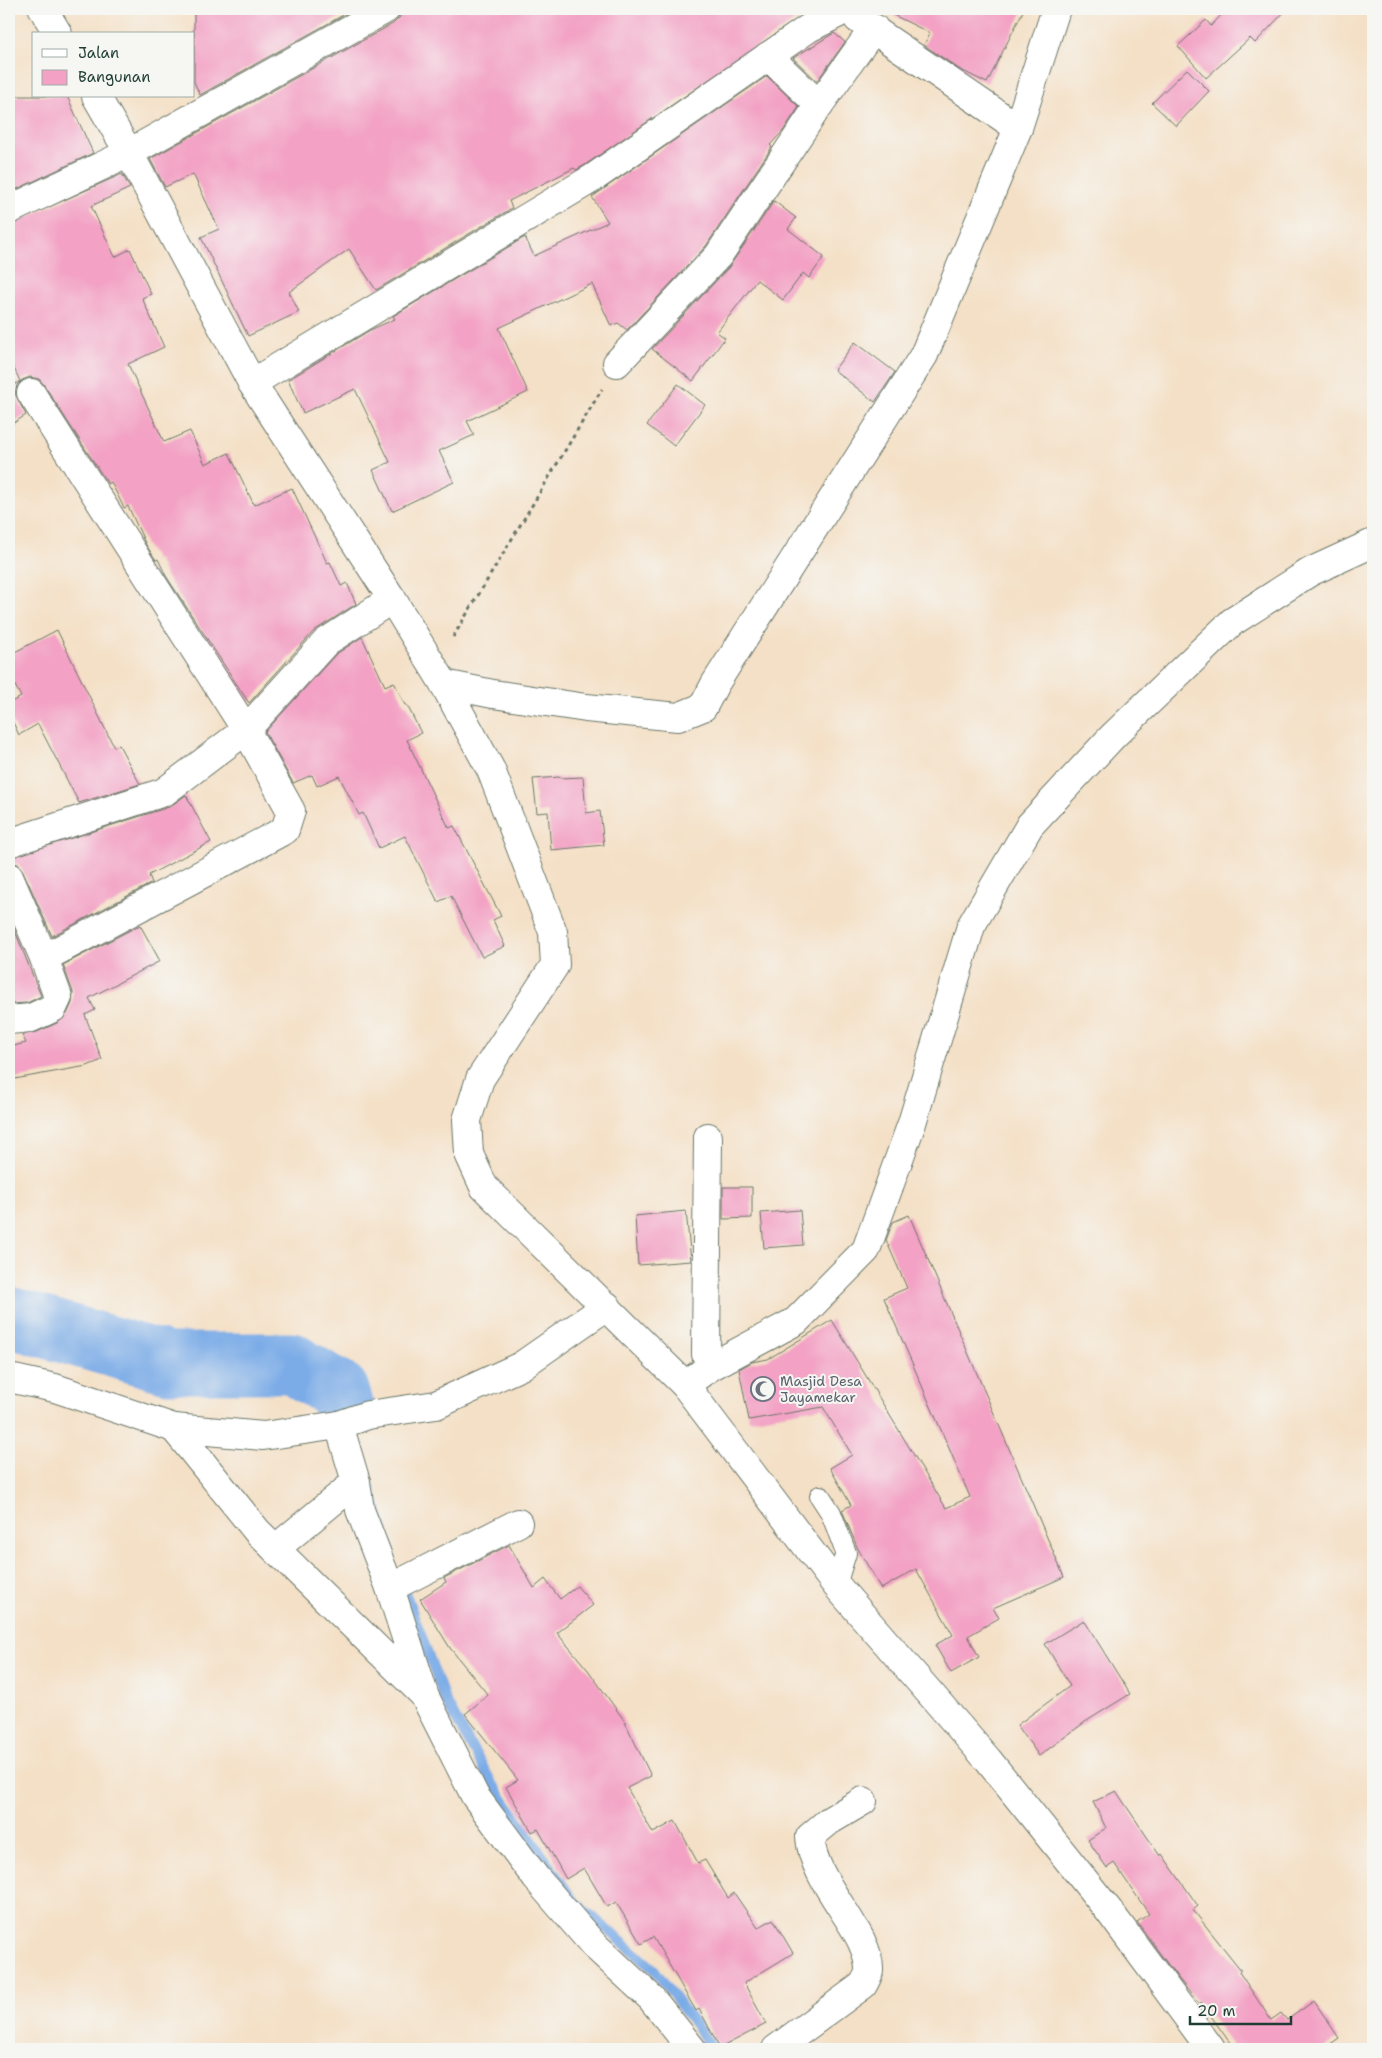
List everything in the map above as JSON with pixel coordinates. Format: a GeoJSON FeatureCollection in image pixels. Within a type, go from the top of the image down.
{"type":"FeatureCollection","features":[{"type":"Feature","properties":{"kind":"street"},"geometry":{"type":"LineString","coordinates":[[43,9],[57,32]]}},
{"type":"Feature","properties":{"kind":"street"},"geometry":{"type":"LineString","coordinates":[[9,210],[129,153],[386,9]]}},
{"type":"Feature","properties":{"kind":"street"},"geometry":{"type":"LineString","coordinates":[[252,383],[593,178],[809,28],[844,9],[1018,128]]}},
{"type":"Feature","properties":{"kind":"street"},"geometry":{"type":"LineString","coordinates":[[439,676],[493,694],[586,708],[678,717],[703,707],[715,684],[924,355],[1018,128],[1056,9]]}},
{"type":"Feature","properties":{"kind":"street"},"geometry":{"type":"LineString","coordinates":[[617,363],[718,256],[819,105],[874,28]]}},
{"type":"Feature","properties":{"kind":"street"},"geometry":{"type":"LineString","coordinates":[[768,56],[819,105]]}},
{"type":"Feature","properties":{"kind":"street"},"geometry":{"type":"LineString","coordinates":[[97,98],[129,153],[252,383],[392,599],[439,676],[491,770],[553,932],[555,964],[480,1079],[467,1120],[469,1154],[484,1187],[685,1384],[836,1585],[988,1760],[1109,1911],[1211,2049]]}},
{"type":"Feature","properties":{"kind":"street"},"geometry":{"type":"LineString","coordinates":[[31,393],[246,730],[291,812],[286,830],[44,958]]}},
{"type":"Feature","properties":{"kind":"street"},"geometry":{"type":"LineString","coordinates":[[685,1384],[710,1367],[796,1321],[866,1250],[912,1123],[970,926],[1030,825],[1113,736],[1232,622],[1310,572],[1373,543]]}},
{"type":"Feature","properties":{"kind":"street"},"geometry":{"type":"LineString","coordinates":[[9,843],[164,792],[246,730],[326,642],[392,599]]}},
{"type":"Feature","properties":{"kind":"street"},"geometry":{"type":"LineString","coordinates":[[9,878],[44,958],[58,997],[54,1008],[31,1018],[9,1020]]}},
{"type":"Feature","properties":{"kind":"street"},"geometry":{"type":"LineString","coordinates":[[708,1137],[706,1354],[710,1367]]}},
{"type":"Feature","properties":{"kind":"street"},"geometry":{"type":"LineString","coordinates":[[9,1378],[55,1388],[174,1428],[262,1436],[339,1425],[368,1415],[436,1405],[521,1366],[607,1306]]}},
{"type":"Feature","properties":{"kind":"street"},"geometry":{"type":"LineString","coordinates":[[339,1425],[356,1482],[360,1510],[390,1588],[425,1697],[475,1796],[536,1878],[593,1944],[652,1998],[692,2049]]}},
{"type":"Feature","properties":{"kind":"street"},"geometry":{"type":"LineString","coordinates":[[174,1428],[257,1531],[425,1697]]}},
{"type":"Feature","properties":{"kind":"street"},"geometry":{"type":"LineString","coordinates":[[275,1549],[356,1482]]}},
{"type":"Feature","properties":{"kind":"street"},"geometry":{"type":"LineString","coordinates":[[390,1588],[518,1524]]}},
{"type":"Feature","properties":{"kind":"street"},"geometry":{"type":"LineString","coordinates":[[776,2049],[863,1985],[869,1972],[864,1946],[831,1894],[810,1852],[810,1837],[829,1821],[863,1801]]}},
{"type":"Feature","properties":{"kind":"lane"},"geometry":{"type":"LineString","coordinates":[[820,1496],[831,1513],[846,1553],[836,1585]]}},
{"type":"Feature","properties":{"kind":"path"},"geometry":{"type":"LineString","coordinates":[[439,676],[617,363]]}},
{"type":"Feature","properties":{"kind":"building"},"geometry":{"type":"Polygon","coordinates":[[[194,9],[354,9],[200,95],[195,84],[194,9]]]}},
{"type":"Feature","properties":{"kind":"building"},"geometry":{"type":"Polygon","coordinates":[[[402,9],[810,10],[585,165],[576,170],[574,168],[509,201],[512,208],[376,290],[349,249],[289,292],[299,312],[248,336],[201,237],[219,229],[193,174],[165,187],[150,159],[394,23],[400,17],[402,9]]]}},
{"type":"Feature","properties":{"kind":"building"},"geometry":{"type":"Polygon","coordinates":[[[881,9],[1024,9],[987,83],[959,69],[924,45],[930,33],[881,9]]]}},
{"type":"Feature","properties":{"kind":"building"},"geometry":{"type":"Polygon","coordinates":[[[1220,9],[1287,9],[1255,43],[1250,38],[1206,78],[1178,46],[1206,20],[1211,26],[1224,12],[1220,9]]]}},
{"type":"Feature","properties":{"kind":"building"},"geometry":{"type":"Polygon","coordinates":[[[834,33],[845,42],[817,81],[793,58],[834,33]]]}},
{"type":"Feature","properties":{"kind":"building"},"geometry":{"type":"Polygon","coordinates":[[[1187,69],[1209,91],[1176,126],[1152,103],[1187,69]]]}},
{"type":"Feature","properties":{"kind":"building"},"geometry":{"type":"Polygon","coordinates":[[[767,76],[799,107],[783,131],[770,145],[772,147],[706,246],[627,330],[618,323],[611,326],[592,284],[499,328],[528,392],[467,421],[474,435],[439,451],[454,482],[392,511],[373,470],[390,462],[355,389],[303,413],[288,380],[370,330],[395,319],[393,316],[525,237],[534,256],[608,222],[592,197],[767,76]]]}},
{"type":"Feature","properties":{"kind":"building"},"geometry":{"type":"Polygon","coordinates":[[[9,96],[68,98],[93,153],[9,193],[9,96]]]}},
{"type":"Feature","properties":{"kind":"building"},"geometry":{"type":"Polygon","coordinates":[[[122,174],[130,188],[91,206],[115,257],[130,249],[151,294],[142,298],[164,347],[128,364],[164,442],[190,431],[205,464],[229,453],[254,505],[292,488],[327,563],[330,562],[341,586],[347,583],[356,604],[314,631],[249,703],[166,576],[158,559],[156,560],[146,545],[128,506],[124,508],[111,482],[108,484],[39,379],[30,377],[22,380],[17,385],[15,394],[26,415],[9,426],[9,388],[20,381],[9,358],[9,225],[122,174]]]}},
{"type":"Feature","properties":{"kind":"building"},"geometry":{"type":"Polygon","coordinates":[[[774,201],[796,218],[788,229],[824,257],[809,278],[803,273],[783,300],[757,280],[717,332],[725,338],[693,381],[652,349],[729,267],[774,201]]]}},
{"type":"Feature","properties":{"kind":"building"},"geometry":{"type":"Polygon","coordinates":[[[855,342],[895,372],[875,402],[834,370],[855,342]]]}},
{"type":"Feature","properties":{"kind":"building"},"geometry":{"type":"Polygon","coordinates":[[[678,384],[705,405],[674,446],[647,425],[678,384]]]}},
{"type":"Feature","properties":{"kind":"building"},"geometry":{"type":"Polygon","coordinates":[[[57,630],[114,747],[119,745],[140,784],[79,803],[38,724],[19,735],[9,714],[9,703],[21,697],[9,674],[9,655],[57,630]]]}},
{"type":"Feature","properties":{"kind":"building"},"geometry":{"type":"Polygon","coordinates":[[[362,637],[385,686],[394,682],[421,733],[407,740],[449,828],[454,826],[501,916],[493,920],[505,946],[482,957],[451,896],[438,902],[405,836],[379,848],[363,813],[359,815],[339,776],[317,786],[312,775],[293,783],[265,732],[336,654],[362,637]]]}},
{"type":"Feature","properties":{"kind":"building"},"geometry":{"type":"Polygon","coordinates":[[[583,777],[586,813],[600,811],[604,845],[551,850],[548,812],[537,813],[533,779],[583,777]]]}},
{"type":"Feature","properties":{"kind":"building"},"geometry":{"type":"Polygon","coordinates":[[[186,795],[211,842],[149,875],[152,883],[52,936],[23,871],[18,864],[9,862],[9,858],[169,807],[186,795]]]}},
{"type":"Feature","properties":{"kind":"building"},"geometry":{"type":"Polygon","coordinates":[[[9,916],[41,996],[27,1003],[9,1004],[9,916]]]}},
{"type":"Feature","properties":{"kind":"building"},"geometry":{"type":"Polygon","coordinates":[[[140,925],[160,961],[89,998],[95,1010],[85,1015],[102,1060],[87,1066],[9,1080],[9,1047],[26,1043],[22,1035],[37,1032],[59,1022],[67,1014],[72,1003],[73,992],[63,965],[140,925]]]}},
{"type":"Feature","properties":{"kind":"building"},"geometry":{"type":"Polygon","coordinates":[[[723,1187],[752,1187],[752,1218],[723,1219],[723,1187]]]}},
{"type":"Feature","properties":{"kind":"building"},"geometry":{"type":"Polygon","coordinates":[[[800,1210],[803,1245],[764,1248],[761,1213],[800,1210]]]}},
{"type":"Feature","properties":{"kind":"building"},"geometry":{"type":"Polygon","coordinates":[[[686,1211],[691,1261],[638,1265],[635,1216],[686,1211]]]}},
{"type":"Feature","properties":{"kind":"building"},"geometry":{"type":"Polygon","coordinates":[[[909,1215],[1064,1577],[993,1608],[999,1618],[968,1636],[979,1657],[951,1673],[935,1645],[953,1635],[916,1569],[881,1589],[857,1547],[842,1510],[851,1505],[830,1468],[852,1455],[823,1407],[749,1420],[739,1369],[752,1362],[768,1359],[832,1320],[946,1508],[970,1497],[884,1298],[907,1288],[886,1240],[893,1222],[909,1215]]]}},
{"type":"Feature","properties":{"kind":"building"},"geometry":{"type":"Polygon","coordinates":[[[509,1545],[534,1588],[545,1579],[560,1599],[577,1586],[593,1605],[557,1633],[588,1670],[624,1720],[651,1776],[627,1788],[653,1833],[675,1821],[698,1863],[705,1860],[728,1898],[734,1893],[758,1928],[773,1919],[793,1953],[744,1983],[766,2024],[720,2048],[699,2009],[696,2011],[653,1937],[641,1944],[616,1902],[607,1907],[584,1868],[566,1879],[538,1829],[532,1832],[506,1787],[518,1780],[465,1714],[488,1695],[450,1648],[420,1599],[446,1582],[444,1578],[509,1545]]]}},
{"type":"Feature","properties":{"kind":"building"},"geometry":{"type":"Polygon","coordinates":[[[1084,1620],[1130,1694],[1085,1722],[1039,1756],[1017,1725],[1070,1686],[1045,1644],[1084,1620]]]}},
{"type":"Feature","properties":{"kind":"building"},"geometry":{"type":"Polygon","coordinates":[[[1116,1791],[1160,1856],[1162,1854],[1198,1906],[1193,1910],[1241,1970],[1239,1972],[1271,2020],[1281,2013],[1287,2020],[1314,2001],[1339,2038],[1323,2049],[1230,2049],[1233,2047],[1201,2002],[1199,2004],[1178,1978],[1137,1922],[1149,1914],[1114,1863],[1107,1868],[1088,1840],[1106,1828],[1093,1802],[1116,1791]]]}},
{"type":"Feature","properties":{"kind":"waterway"},"geometry":{"type":"LineString","coordinates":[[9,1317],[168,1363],[291,1363],[339,1391],[344,1408]]}},
{"type":"Feature","properties":{"kind":"waterway"},"geometry":{"type":"LineString","coordinates":[[368,1482],[390,1552]]}},
{"type":"Feature","properties":{"kind":"waterway"},"geometry":{"type":"LineString","coordinates":[[405,1592],[446,1702],[491,1781],[574,1901],[654,1969],[713,2049]]}},
{"type":"Feature","properties":{"kind":"place","name":"Masjid Desa Jayamekar"},"geometry":{"type":"Point","coordinates":[763,1389]}}]}
